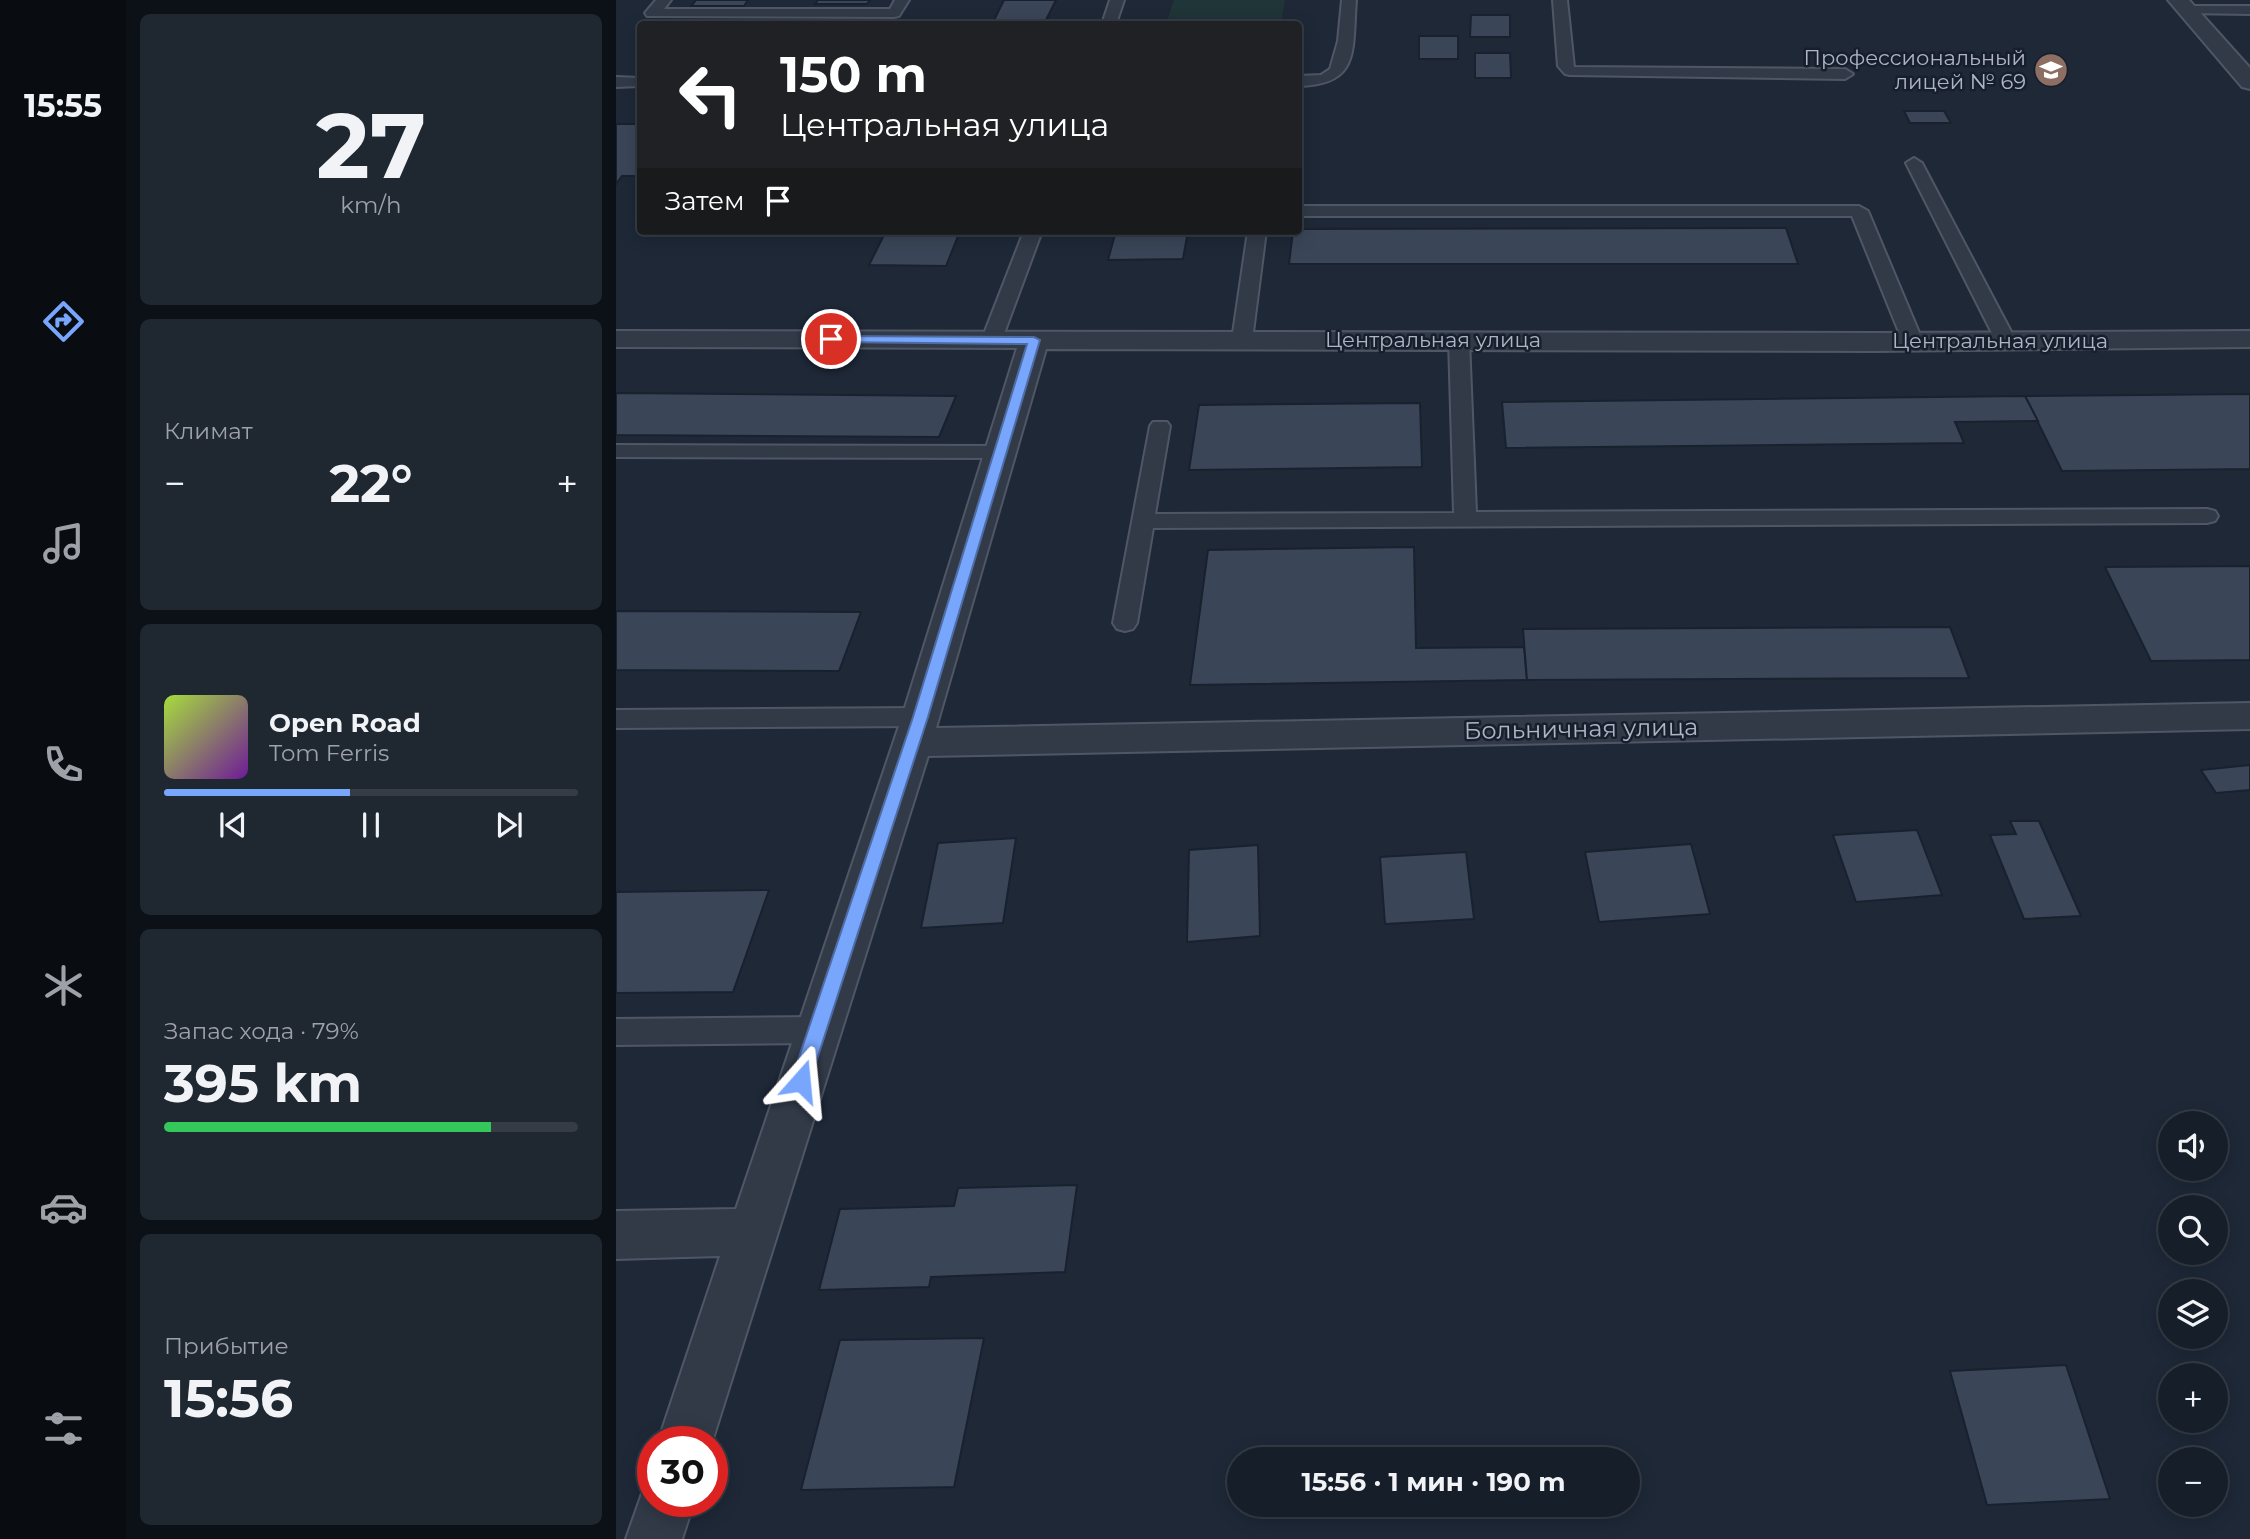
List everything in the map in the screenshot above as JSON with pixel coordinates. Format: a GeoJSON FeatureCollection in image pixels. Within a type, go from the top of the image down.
{"type":"FeatureCollection","features":[{"type":"Feature","properties":{"kind":"street"},"geometry":{"type":"LineString","coordinates":[[2182,5],[2250,82]]}},
{"type":"Feature","properties":{"kind":"street","name":"Центральная улица"},"geometry":{"type":"LineString","coordinates":[[616,339],[1913,342],[2250,340]]}},
{"type":"Feature","properties":{"kind":"street"},"geometry":{"type":"LineString","coordinates":[[690,1426],[916,730],[1034,340]]}},
{"type":"Feature","properties":{"kind":"street","name":"Больничная улица"},"geometry":{"type":"LineString","coordinates":[[916,730],[2250,716]]}},
{"type":"Feature","properties":{"kind":"street"},"geometry":{"type":"LineString","coordinates":[[616,1235],[753,1232]]}},
{"type":"Feature","properties":{"kind":"street"},"geometry":{"type":"LineString","coordinates":[[654,1539],[661,1517]]}},
{"type":"Feature","properties":{"kind":"lane"},"geometry":{"type":"LineString","coordinates":[[664,0],[652,13],[766,19],[894,13],[902,0]]}},
{"type":"Feature","properties":{"kind":"lane"},"geometry":{"type":"LineString","coordinates":[[1110,21],[1118,0]]}},
{"type":"Feature","properties":{"kind":"lane"},"geometry":{"type":"LineString","coordinates":[[1302,81],[1317,81],[1335,75],[1342,66],[1349,0]]}},
{"type":"Feature","properties":{"kind":"lane"},"geometry":{"type":"LineString","coordinates":[[1560,0],[1565,66],[1570,71],[1845,74]]}},
{"type":"Feature","properties":{"kind":"lane"},"geometry":{"type":"LineString","coordinates":[[2182,5],[2250,10]]}},
{"type":"Feature","properties":{"kind":"lane"},"geometry":{"type":"LineString","coordinates":[[616,82],[637,82]]}},
{"type":"Feature","properties":{"kind":"lane"},"geometry":{"type":"LineString","coordinates":[[1914,163],[2006,341]]}},
{"type":"Feature","properties":{"kind":"lane"},"geometry":{"type":"LineString","coordinates":[[1302,211],[1859,211],[1913,342]]}},
{"type":"Feature","properties":{"kind":"lane"},"geometry":{"type":"LineString","coordinates":[[992,339],[1031,235]]}},
{"type":"Feature","properties":{"kind":"lane"},"geometry":{"type":"LineString","coordinates":[[1242,340],[1256,235]]}},
{"type":"Feature","properties":{"kind":"lane"},"geometry":{"type":"LineString","coordinates":[[1459,340],[1465,520]]}},
{"type":"Feature","properties":{"kind":"lane"},"geometry":{"type":"LineString","coordinates":[[1125,623],[1160,426]]}},
{"type":"Feature","properties":{"kind":"lane"},"geometry":{"type":"LineString","coordinates":[[616,451],[999,452]]}},
{"type":"Feature","properties":{"kind":"lane"},"geometry":{"type":"LineString","coordinates":[[1143,521],[2207,516]]}},
{"type":"Feature","properties":{"kind":"lane"},"geometry":{"type":"LineString","coordinates":[[616,719],[916,730]]}},
{"type":"Feature","properties":{"kind":"lane"},"geometry":{"type":"LineString","coordinates":[[616,1032],[817,1030]]}},
{"type":"Feature","properties":{"kind":"green space"},"geometry":{"type":"Polygon","coordinates":[[[1174,0],[1285,0],[1282,21],[1167,21],[1174,0]]]}},
{"type":"Feature","properties":{"kind":"building"},"geometry":{"type":"Polygon","coordinates":[[[696,0],[748,0],[744,6],[691,6],[696,0]]]}},
{"type":"Feature","properties":{"kind":"building"},"geometry":{"type":"Polygon","coordinates":[[[818,0],[870,0],[867,4],[815,4],[818,0]]]}},
{"type":"Feature","properties":{"kind":"building"},"geometry":{"type":"Polygon","coordinates":[[[1004,0],[1056,0],[1046,21],[994,21],[1004,0]]]}},
{"type":"Feature","properties":{"kind":"building"},"geometry":{"type":"Polygon","coordinates":[[[1471,15],[1510,15],[1510,37],[1470,37],[1471,15]]]}},
{"type":"Feature","properties":{"kind":"building"},"geometry":{"type":"Polygon","coordinates":[[[1419,36],[1458,36],[1458,59],[1419,59],[1419,36]]]}},
{"type":"Feature","properties":{"kind":"building"},"geometry":{"type":"Polygon","coordinates":[[[1475,53],[1510,53],[1511,78],[1475,78],[1475,53]]]}},
{"type":"Feature","properties":{"kind":"building"},"geometry":{"type":"Polygon","coordinates":[[[1904,111],[1944,111],[1951,123],[1910,123],[1904,111]]]}},
{"type":"Feature","properties":{"kind":"building"},"geometry":{"type":"Polygon","coordinates":[[[616,124],[637,124],[637,176],[622,176],[616,184],[616,124]]]}},
{"type":"Feature","properties":{"kind":"building"},"geometry":{"type":"Polygon","coordinates":[[[1786,228],[1798,264],[1289,264],[1293,235],[1302,235],[1302,229],[1786,228]]]}},
{"type":"Feature","properties":{"kind":"building"},"geometry":{"type":"Polygon","coordinates":[[[884,235],[958,235],[946,266],[869,265],[884,235]]]}},
{"type":"Feature","properties":{"kind":"building"},"geometry":{"type":"Polygon","coordinates":[[[1115,235],[1187,235],[1183,259],[1108,260],[1115,235]]]}},
{"type":"Feature","properties":{"kind":"building"},"geometry":{"type":"Polygon","coordinates":[[[616,393],[956,396],[939,437],[616,435],[616,393]]]}},
{"type":"Feature","properties":{"kind":"building"},"geometry":{"type":"Polygon","coordinates":[[[2250,394],[2250,469],[2062,471],[2025,396],[2250,394]]]}},
{"type":"Feature","properties":{"kind":"building"},"geometry":{"type":"Polygon","coordinates":[[[2025,396],[2038,421],[1955,422],[1964,443],[1506,448],[1502,402],[2025,396]]]}},
{"type":"Feature","properties":{"kind":"building"},"geometry":{"type":"Polygon","coordinates":[[[1420,403],[1422,467],[1189,470],[1199,405],[1420,403]]]}},
{"type":"Feature","properties":{"kind":"building"},"geometry":{"type":"Polygon","coordinates":[[[1414,547],[1416,648],[1524,647],[1527,680],[1190,685],[1208,550],[1414,547]]]}},
{"type":"Feature","properties":{"kind":"building"},"geometry":{"type":"Polygon","coordinates":[[[2250,566],[2250,660],[2151,661],[2105,567],[2250,566]]]}},
{"type":"Feature","properties":{"kind":"building"},"geometry":{"type":"Polygon","coordinates":[[[616,611],[861,612],[839,671],[616,670],[616,611]]]}},
{"type":"Feature","properties":{"kind":"building"},"geometry":{"type":"Polygon","coordinates":[[[1950,627],[1969,678],[1527,680],[1523,629],[1950,627]]]}},
{"type":"Feature","properties":{"kind":"building"},"geometry":{"type":"Polygon","coordinates":[[[2250,765],[2250,790],[2216,793],[2201,770],[2250,765]]]}},
{"type":"Feature","properties":{"kind":"building"},"geometry":{"type":"Polygon","coordinates":[[[2010,821],[2039,821],[2081,916],[2024,919],[1990,835],[2016,834],[2010,821]]]}},
{"type":"Feature","properties":{"kind":"building"},"geometry":{"type":"Polygon","coordinates":[[[1917,830],[1942,895],[1856,902],[1833,835],[1917,830]]]}},
{"type":"Feature","properties":{"kind":"building"},"geometry":{"type":"Polygon","coordinates":[[[1016,838],[1003,923],[921,928],[938,843],[1016,838]]]}},
{"type":"Feature","properties":{"kind":"building"},"geometry":{"type":"Polygon","coordinates":[[[1691,844],[1710,914],[1599,922],[1585,852],[1691,844]]]}},
{"type":"Feature","properties":{"kind":"building"},"geometry":{"type":"Polygon","coordinates":[[[1258,845],[1260,936],[1187,942],[1189,850],[1258,845]]]}},
{"type":"Feature","properties":{"kind":"building"},"geometry":{"type":"Polygon","coordinates":[[[1466,852],[1474,919],[1385,924],[1380,857],[1466,852]]]}},
{"type":"Feature","properties":{"kind":"building"},"geometry":{"type":"Polygon","coordinates":[[[769,890],[733,992],[616,993],[616,892],[769,890]]]}},
{"type":"Feature","properties":{"kind":"building"},"geometry":{"type":"Polygon","coordinates":[[[1077,1185],[1065,1272],[931,1277],[929,1287],[819,1290],[840,1209],[954,1206],[958,1188],[1077,1185]]]}},
{"type":"Feature","properties":{"kind":"building"},"geometry":{"type":"Polygon","coordinates":[[[984,1338],[954,1487],[801,1490],[840,1340],[984,1338]]]}},
{"type":"Feature","properties":{"kind":"building"},"geometry":{"type":"Polygon","coordinates":[[[2066,1365],[2110,1499],[1987,1505],[1950,1371],[2066,1365]]]}},
{"type":"Feature","properties":{"kind":"place","name":"Профессиональный лицей № 69"},"geometry":{"type":"Point","coordinates":[2051,70]}},
{"type":"Feature","properties":{"kind":"route"},"geometry":{"type":"LineString","coordinates":[[801,1081],[920,717],[1034,340],[831,339]]}}]}
